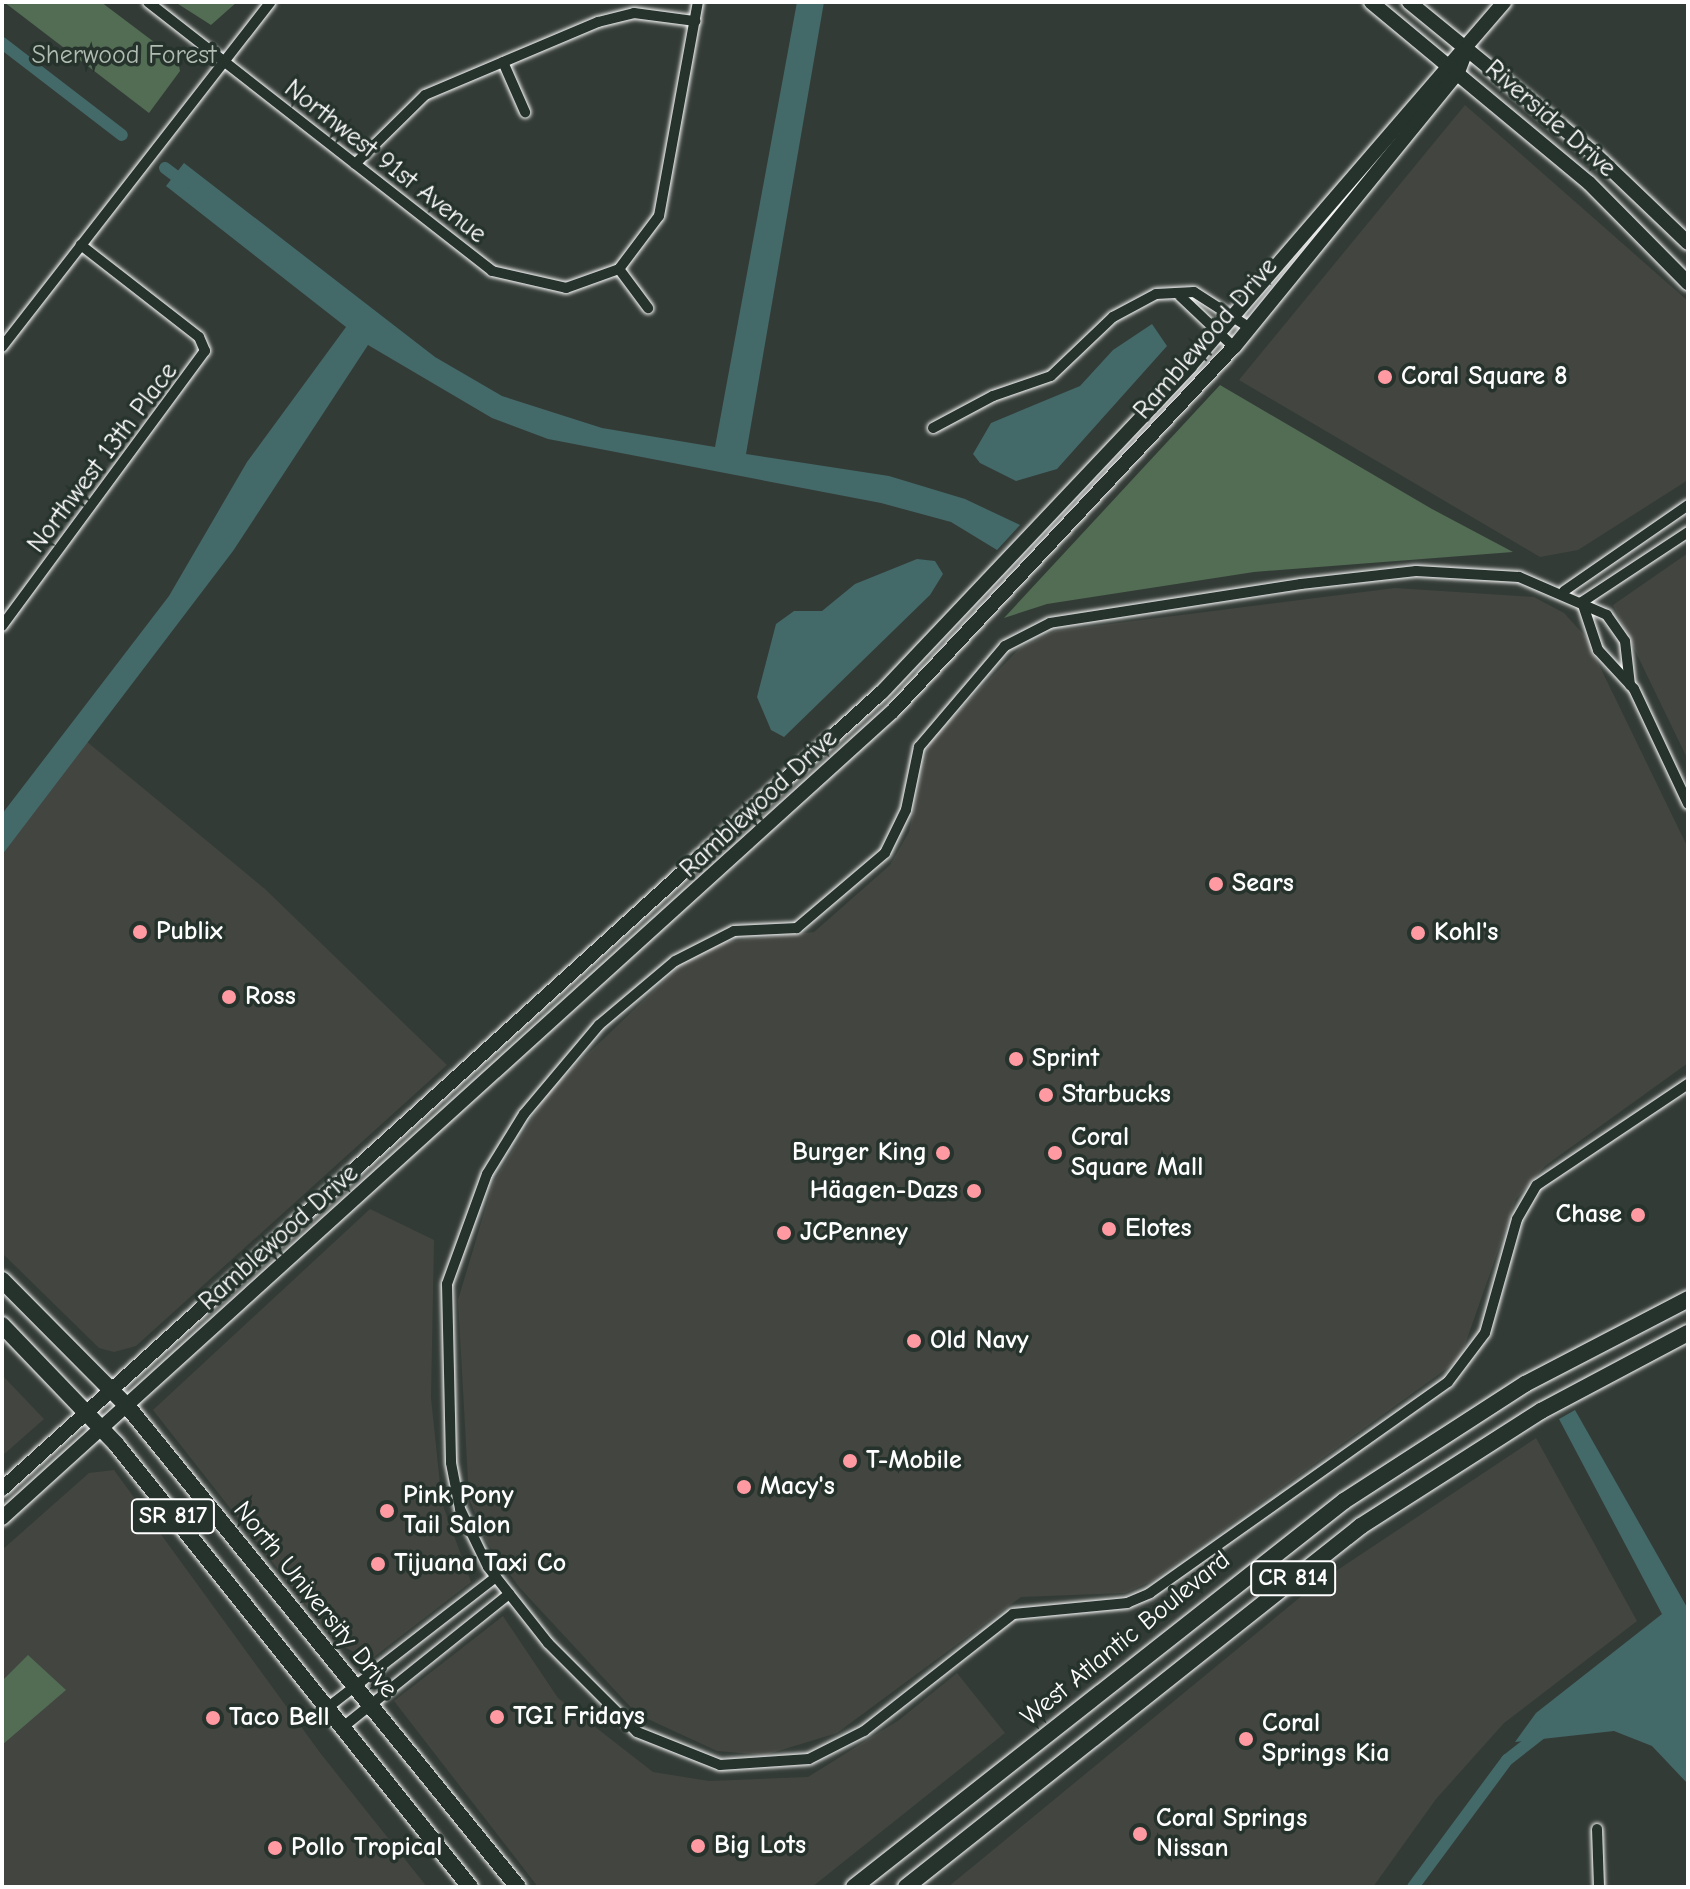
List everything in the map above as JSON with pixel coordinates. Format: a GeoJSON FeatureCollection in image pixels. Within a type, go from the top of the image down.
{"type":"FeatureCollection","features":[{"type":"Feature","properties":{"kind":"main road","name":"North University Drive"},"geometry":{"type":"LineString","coordinates":[[2,1280],[128,1407],[518,1887]]}},
{"type":"Feature","properties":{"kind":"main road","name":"West Atlantic Boulevard"},"geometry":{"type":"LineString","coordinates":[[854,1887],[1267,1558],[1525,1384],[1688,1299]]}},
{"type":"Feature","properties":{"kind":"main road","name":"SR 817"},"geometry":{"type":"LineString","coordinates":[[2,1325],[103,1428],[470,1887]]}},
{"type":"Feature","properties":{"kind":"main road","name":"CR 814"},"geometry":{"type":"LineString","coordinates":[[906,1887],[1325,1553],[1541,1411],[1688,1333]]}},
{"type":"Feature","properties":{"kind":"street","name":"Northwest 91st Avenue"},"geometry":{"type":"LineString","coordinates":[[148,2],[220,62],[515,282],[566,288],[619,269]]}},
{"type":"Feature","properties":{"kind":"street"},"geometry":{"type":"LineString","coordinates":[[2,347],[220,62],[271,2]]}},
{"type":"Feature","properties":{"kind":"street"},"geometry":{"type":"LineString","coordinates":[[648,308],[619,269],[659,216],[698,2]]}},
{"type":"Feature","properties":{"kind":"street","name":"Riverside Drive"},"geometry":{"type":"LineString","coordinates":[[1371,2],[1589,183],[1688,283]]}},
{"type":"Feature","properties":{"kind":"street","name":"Riverside Drive"},"geometry":{"type":"LineString","coordinates":[[1409,2],[1467,48],[1688,243]]}},
{"type":"Feature","properties":{"kind":"street","name":"Ramblewood Drive"},"geometry":{"type":"LineString","coordinates":[[2,1518],[788,811],[1023,578],[1250,328],[1458,72],[1467,48],[1504,2]]}},
{"type":"Feature","properties":{"kind":"street"},"geometry":{"type":"LineString","coordinates":[[355,164],[425,95],[503,62],[634,13],[695,21]]}},
{"type":"Feature","properties":{"kind":"street","name":"Ramblewood Drive"},"geometry":{"type":"LineString","coordinates":[[2,1489],[114,1392],[768,803],[1040,532],[1235,316],[1445,62],[1467,48]]}},
{"type":"Feature","properties":{"kind":"street"},"geometry":{"type":"LineString","coordinates":[[503,62],[525,112]]}},
{"type":"Feature","properties":{"kind":"street","name":"Northwest 13th Place"},"geometry":{"type":"LineString","coordinates":[[2,626],[205,351],[199,337],[81,245]]}},
{"type":"Feature","properties":{"kind":"street"},"geometry":{"type":"LineString","coordinates":[[933,428],[1051,376],[1137,302],[1194,292],[1250,328]]}},
{"type":"Feature","properties":{"kind":"street"},"geometry":{"type":"LineString","coordinates":[[1180,296],[1234,347]]}},
{"type":"Feature","properties":{"kind":"street"},"geometry":{"type":"LineString","coordinates":[[1564,591],[1688,505]]}},
{"type":"Feature","properties":{"kind":"street"},"geometry":{"type":"LineString","coordinates":[[1582,602],[1688,532]]}},
{"type":"Feature","properties":{"kind":"street"},"geometry":{"type":"LineString","coordinates":[[1630,685],[1625,641],[1607,615],[1564,591],[1519,577],[1416,571],[1050,623],[1005,646],[919,747],[906,810],[885,853],[808,922],[704,941],[637,991],[558,1068],[487,1174],[451,1265],[444,1327],[460,1509],[496,1577],[586,1688],[659,1745],[732,1766],[819,1755],[864,1731],[1013,1614],[1127,1603],[1150,1593],[1448,1382],[1485,1333],[1517,1219],[1537,1185],[1688,1084]]}},
{"type":"Feature","properties":{"kind":"street"},"geometry":{"type":"LineString","coordinates":[[1582,602],[1598,650],[1630,685],[1688,804]]}},
{"type":"Feature","properties":{"kind":"street"},"geometry":{"type":"LineString","coordinates":[[327,1708],[496,1577]]}},
{"type":"Feature","properties":{"kind":"street"},"geometry":{"type":"LineString","coordinates":[[343,1727],[509,1594]]}},
{"type":"Feature","properties":{"kind":"street"},"geometry":{"type":"LineString","coordinates":[[1597,1829],[1599,1887]]}},
{"type":"Feature","properties":{"kind":"shaded area"},"geometry":{"type":"Polygon","coordinates":[[[1465,105],[1688,301],[1688,480],[1578,550],[1540,557],[1239,380],[1465,105]]]}},
{"type":"Feature","properties":{"kind":"shaded area"},"geometry":{"type":"Polygon","coordinates":[[[1688,553],[1688,760],[1613,605],[1688,553]]]}},
{"type":"Feature","properties":{"kind":"shaded area"},"geometry":{"type":"Polygon","coordinates":[[[1395,588],[1534,597],[1564,613],[1585,636],[1688,848],[1688,1063],[1545,1166],[1516,1199],[1460,1359],[1152,1581],[1125,1593],[1021,1597],[837,1733],[765,1755],[717,1751],[637,1714],[519,1587],[486,1541],[469,1498],[458,1300],[493,1183],[548,1092],[690,956],[724,942],[814,932],[890,865],[909,832],[929,742],[1020,648],[1055,631],[1395,588]]]}},
{"type":"Feature","properties":{"kind":"shaded area"},"geometry":{"type":"Polygon","coordinates":[[[86,741],[265,889],[447,1065],[136,1346],[114,1352],[99,1348],[2,1253],[2,851],[86,741]]]}},
{"type":"Feature","properties":{"kind":"shaded area"},"geometry":{"type":"Polygon","coordinates":[[[370,1209],[434,1240],[431,1398],[442,1503],[471,1582],[370,1660],[336,1643],[153,1410],[370,1209]]]}},
{"type":"Feature","properties":{"kind":"shaded area"},"geometry":{"type":"Polygon","coordinates":[[[2,1375],[44,1419],[2,1456],[2,1375]]]}},
{"type":"Feature","properties":{"kind":"shaded area"},"geometry":{"type":"Polygon","coordinates":[[[1536,1438],[1637,1621],[1504,1723],[1436,1799],[1373,1887],[948,1887],[1315,1585],[1536,1438]]]}},
{"type":"Feature","properties":{"kind":"shaded area"},"geometry":{"type":"Polygon","coordinates":[[[114,1470],[321,1754],[427,1887],[2,1887],[2,1550],[89,1473],[114,1470]]]}},
{"type":"Feature","properties":{"kind":"shaded area"},"geometry":{"type":"Polygon","coordinates":[[[503,1616],[558,1698],[653,1772],[709,1781],[808,1777],[899,1720],[957,1673],[1005,1733],[812,1887],[538,1887],[394,1701],[503,1616]]]}},
{"type":"Feature","properties":{"kind":"green space","name":"Sherwood Forest"},"geometry":{"type":"Polygon","coordinates":[[[4,2],[101,2],[178,60],[180,71],[149,113],[4,2]]]}},
{"type":"Feature","properties":{"kind":"green space","name":"Sherwood Forest"},"geometry":{"type":"Polygon","coordinates":[[[175,2],[237,2],[211,25],[175,2]]]}},
{"type":"Feature","properties":{"kind":"green space"},"geometry":{"type":"Polygon","coordinates":[[[1220,385],[1432,509],[1513,552],[1254,572],[1047,604],[1004,618],[1220,385]]]}},
{"type":"Feature","properties":{"kind":"green space"},"geometry":{"type":"Polygon","coordinates":[[[28,1655],[66,1690],[2,1745],[2,1681],[28,1655]]]}},
{"type":"Feature","properties":{"kind":"water"},"geometry":{"type":"Polygon","coordinates":[[[797,2],[824,2],[746,454],[889,476],[965,499],[1020,525],[997,550],[951,522],[881,503],[548,439],[492,418],[368,345],[233,551],[2,855],[2,814],[169,596],[247,462],[346,327],[166,186],[184,163],[435,357],[502,396],[602,428],[715,447],[797,2]]]}},
{"type":"Feature","properties":{"kind":"water"},"geometry":{"type":"Polygon","coordinates":[[[1152,324],[1167,346],[1057,469],[1016,481],[980,463],[973,454],[991,423],[1080,386],[1113,350],[1152,324]]]}},
{"type":"Feature","properties":{"kind":"water"},"geometry":{"type":"Polygon","coordinates":[[[917,559],[935,561],[943,574],[930,595],[784,737],[771,730],[757,697],[776,624],[794,611],[822,611],[855,584],[917,559]]]}},
{"type":"Feature","properties":{"kind":"water"},"geometry":{"type":"Polygon","coordinates":[[[1575,1410],[1688,1609],[1688,1784],[1652,1746],[1614,1731],[1515,1742],[1536,1713],[1662,1614],[1559,1419],[1575,1410]]]}},
{"type":"Feature","properties":{"kind":"waterway"},"geometry":{"type":"LineString","coordinates":[[2,43],[122,135]]}},
{"type":"Feature","properties":{"kind":"waterway"},"geometry":{"type":"LineString","coordinates":[[165,168],[185,183]]}},
{"type":"Feature","properties":{"kind":"waterway"},"geometry":{"type":"LineString","coordinates":[[1413,1887],[1507,1760],[1544,1731]]}},
{"type":"Feature","properties":{"kind":"place","name":"Coral Square 8"},"geometry":{"type":"Point","coordinates":[1385,377]}},
{"type":"Feature","properties":{"kind":"place","name":"Sears"},"geometry":{"type":"Point","coordinates":[1216,884]}},
{"type":"Feature","properties":{"kind":"place","name":"Publix"},"geometry":{"type":"Point","coordinates":[140,932]}},
{"type":"Feature","properties":{"kind":"place","name":"Kohl's"},"geometry":{"type":"Point","coordinates":[1418,933]}},
{"type":"Feature","properties":{"kind":"place","name":"Ross"},"geometry":{"type":"Point","coordinates":[229,997]}},
{"type":"Feature","properties":{"kind":"place","name":"Sprint"},"geometry":{"type":"Point","coordinates":[1016,1059]}},
{"type":"Feature","properties":{"kind":"place","name":"Starbucks"},"geometry":{"type":"Point","coordinates":[1046,1095]}},
{"type":"Feature","properties":{"kind":"place","name":"Burger King"},"geometry":{"type":"Point","coordinates":[943,1153]}},
{"type":"Feature","properties":{"kind":"place","name":"Coral Square Mall"},"geometry":{"type":"Point","coordinates":[1055,1153]}},
{"type":"Feature","properties":{"kind":"place","name":"Häagen-Dazs"},"geometry":{"type":"Point","coordinates":[974,1191]}},
{"type":"Feature","properties":{"kind":"place","name":"Chase"},"geometry":{"type":"Point","coordinates":[1638,1215]}},
{"type":"Feature","properties":{"kind":"place","name":"Elotes"},"geometry":{"type":"Point","coordinates":[1109,1229]}},
{"type":"Feature","properties":{"kind":"place","name":"JCPenney"},"geometry":{"type":"Point","coordinates":[784,1233]}},
{"type":"Feature","properties":{"kind":"place","name":"Old Navy"},"geometry":{"type":"Point","coordinates":[914,1341]}},
{"type":"Feature","properties":{"kind":"place","name":"T-Mobile"},"geometry":{"type":"Point","coordinates":[850,1461]}},
{"type":"Feature","properties":{"kind":"place","name":"Macy's"},"geometry":{"type":"Point","coordinates":[744,1487]}},
{"type":"Feature","properties":{"kind":"place","name":"Pink Pony Tail Salon"},"geometry":{"type":"Point","coordinates":[387,1511]}},
{"type":"Feature","properties":{"kind":"place","name":"Tijuana Taxi Co"},"geometry":{"type":"Point","coordinates":[378,1564]}},
{"type":"Feature","properties":{"kind":"place","name":"TGI Fridays"},"geometry":{"type":"Point","coordinates":[497,1717]}},
{"type":"Feature","properties":{"kind":"place","name":"Taco Bell"},"geometry":{"type":"Point","coordinates":[213,1718]}},
{"type":"Feature","properties":{"kind":"place","name":"Coral Springs Kia"},"geometry":{"type":"Point","coordinates":[1246,1739]}},
{"type":"Feature","properties":{"kind":"place","name":"Coral Springs Nissan"},"geometry":{"type":"Point","coordinates":[1140,1834]}},
{"type":"Feature","properties":{"kind":"place","name":"Big Lots"},"geometry":{"type":"Point","coordinates":[698,1846]}},
{"type":"Feature","properties":{"kind":"place","name":"Pollo Tropical"},"geometry":{"type":"Point","coordinates":[275,1848]}}]}
